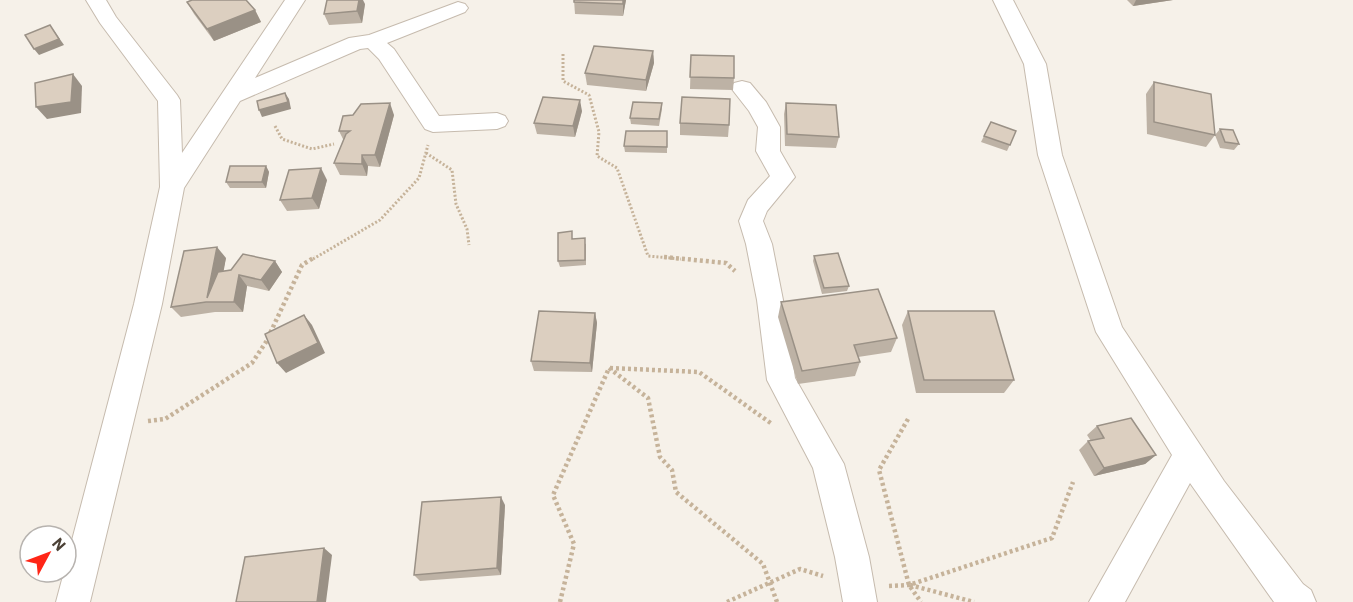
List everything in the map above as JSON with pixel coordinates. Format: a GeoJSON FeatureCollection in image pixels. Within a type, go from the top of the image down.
{"type":"FeatureCollection","features":[{"type":"Feature","properties":{"kind":"street"},"geometry":{"type":"LineString","coordinates":[[73,602],[148,304],[172,187],[169,100],[107,19],[96,0]]}},
{"type":"Feature","properties":{"kind":"street"},"geometry":{"type":"LineString","coordinates":[[172,187],[295,0]]}},
{"type":"Feature","properties":{"kind":"street"},"geometry":{"type":"LineString","coordinates":[[1004,0],[1035,64],[1050,155],[1110,332],[1213,492],[1291,596],[1299,602]]}},
{"type":"Feature","properties":{"kind":"street"},"geometry":{"type":"LineString","coordinates":[[232,96],[356,44],[372,41],[458,8]]}},
{"type":"Feature","properties":{"kind":"street"},"geometry":{"type":"LineString","coordinates":[[372,41],[387,54],[432,124],[497,121]]}},
{"type":"Feature","properties":{"kind":"street"},"geometry":{"type":"LineString","coordinates":[[742,88],[758,107],[770,127],[768,151],[783,177],[756,207],[751,221],[759,244],[770,300],[781,380],[828,464],[859,595]]}},
{"type":"Feature","properties":{"kind":"street"},"geometry":{"type":"LineString","coordinates":[[1106,602],[1189,454]]}},
{"type":"Feature","properties":{"kind":"path"},"geometry":{"type":"LineString","coordinates":[[563,54],[563,81],[589,95],[599,132],[597,156],[617,168],[648,256],[726,263],[770,300]]}},
{"type":"Feature","properties":{"kind":"path"},"geometry":{"type":"LineString","coordinates":[[118,425],[165,419],[252,363],[266,342],[302,265],[380,220],[419,178],[432,124]]}},
{"type":"Feature","properties":{"kind":"path"},"geometry":{"type":"LineString","coordinates":[[275,126],[282,138],[312,149],[334,144]]}},
{"type":"Feature","properties":{"kind":"path"},"geometry":{"type":"LineString","coordinates":[[426,153],[452,170],[456,204],[467,229],[469,245]]}},
{"type":"Feature","properties":{"kind":"path"},"geometry":{"type":"LineString","coordinates":[[609,368],[699,372],[782,431]]}},
{"type":"Feature","properties":{"kind":"path"},"geometry":{"type":"LineString","coordinates":[[609,368],[648,398],[660,457],[672,470],[676,492],[763,564],[777,602]]}},
{"type":"Feature","properties":{"kind":"path"},"geometry":{"type":"LineString","coordinates":[[560,602],[574,544],[553,495],[609,368]]}},
{"type":"Feature","properties":{"kind":"path"},"geometry":{"type":"LineString","coordinates":[[908,419],[879,470],[909,585],[921,602]]}},
{"type":"Feature","properties":{"kind":"path"},"geometry":{"type":"LineString","coordinates":[[727,602],[800,569],[859,595],[909,585],[1052,538],[1073,482]]}},
{"type":"Feature","properties":{"kind":"path"},"geometry":{"type":"LineString","coordinates":[[909,585],[974,602]]}},
{"type":"Feature","properties":{"kind":"building"},"geometry":{"type":"Polygon","coordinates":[[[192,0],[246,0],[255,10],[207,29],[187,2],[192,0]]]}},
{"type":"Feature","properties":{"kind":"building"},"geometry":{"type":"Polygon","coordinates":[[[327,0],[359,0],[357,11],[324,14],[327,0]]]}},
{"type":"Feature","properties":{"kind":"building"},"geometry":{"type":"Polygon","coordinates":[[[574,0],[623,0],[623,4],[574,2],[574,0]]]}},
{"type":"Feature","properties":{"kind":"building"},"geometry":{"type":"Polygon","coordinates":[[[50,25],[59,39],[34,49],[25,35],[50,25]]]}},
{"type":"Feature","properties":{"kind":"building"},"geometry":{"type":"Polygon","coordinates":[[[594,46],[653,51],[646,80],[585,73],[594,46]]]}},
{"type":"Feature","properties":{"kind":"building"},"geometry":{"type":"Polygon","coordinates":[[[691,55],[734,56],[734,78],[690,77],[691,55]]]}},
{"type":"Feature","properties":{"kind":"building"},"geometry":{"type":"Polygon","coordinates":[[[73,74],[71,102],[36,107],[35,83],[73,74]]]}},
{"type":"Feature","properties":{"kind":"building"},"geometry":{"type":"Polygon","coordinates":[[[1154,82],[1211,94],[1215,135],[1154,122],[1154,82]]]}},
{"type":"Feature","properties":{"kind":"building"},"geometry":{"type":"Polygon","coordinates":[[[285,93],[288,102],[259,110],[257,101],[285,93]]]}},
{"type":"Feature","properties":{"kind":"building"},"geometry":{"type":"Polygon","coordinates":[[[543,97],[580,100],[573,126],[534,123],[543,97]]]}},
{"type":"Feature","properties":{"kind":"building"},"geometry":{"type":"Polygon","coordinates":[[[682,97],[730,99],[729,125],[680,123],[682,97]]]}},
{"type":"Feature","properties":{"kind":"building"},"geometry":{"type":"Polygon","coordinates":[[[633,102],[662,103],[659,119],[630,118],[633,102]]]}},
{"type":"Feature","properties":{"kind":"building"},"geometry":{"type":"Polygon","coordinates":[[[390,103],[375,155],[362,155],[362,164],[334,163],[346,134],[350,131],[339,131],[343,116],[353,115],[361,104],[390,103]]]}},
{"type":"Feature","properties":{"kind":"building"},"geometry":{"type":"Polygon","coordinates":[[[786,103],[836,105],[839,137],[787,134],[786,103]]]}},
{"type":"Feature","properties":{"kind":"building"},"geometry":{"type":"Polygon","coordinates":[[[991,122],[1016,131],[1010,145],[984,136],[991,122]]]}},
{"type":"Feature","properties":{"kind":"building"},"geometry":{"type":"Polygon","coordinates":[[[1220,129],[1233,130],[1239,144],[1225,142],[1220,129]]]}},
{"type":"Feature","properties":{"kind":"building"},"geometry":{"type":"Polygon","coordinates":[[[626,131],[667,131],[667,147],[624,146],[626,131]]]}},
{"type":"Feature","properties":{"kind":"building"},"geometry":{"type":"Polygon","coordinates":[[[230,166],[266,166],[262,182],[226,182],[230,166]]]}},
{"type":"Feature","properties":{"kind":"building"},"geometry":{"type":"Polygon","coordinates":[[[321,168],[312,198],[280,200],[289,170],[321,168]]]}},
{"type":"Feature","properties":{"kind":"building"},"geometry":{"type":"Polygon","coordinates":[[[572,231],[572,239],[585,238],[585,260],[558,261],[558,233],[572,231]]]}},
{"type":"Feature","properties":{"kind":"building"},"geometry":{"type":"Polygon","coordinates":[[[217,247],[207,298],[218,272],[231,270],[243,254],[275,261],[261,280],[239,275],[234,302],[206,302],[171,307],[184,251],[217,247]]]}},
{"type":"Feature","properties":{"kind":"building"},"geometry":{"type":"Polygon","coordinates":[[[838,253],[849,286],[824,288],[814,256],[838,253]]]}},
{"type":"Feature","properties":{"kind":"building"},"geometry":{"type":"Polygon","coordinates":[[[878,289],[897,338],[854,345],[860,362],[802,371],[781,302],[878,289]]]}},
{"type":"Feature","properties":{"kind":"building"},"geometry":{"type":"Polygon","coordinates":[[[539,311],[595,313],[590,363],[531,361],[539,311]]]}},
{"type":"Feature","properties":{"kind":"building"},"geometry":{"type":"Polygon","coordinates":[[[908,311],[994,311],[1014,380],[924,380],[908,311]]]}},
{"type":"Feature","properties":{"kind":"building"},"geometry":{"type":"Polygon","coordinates":[[[304,315],[318,343],[277,363],[265,334],[304,315]]]}},
{"type":"Feature","properties":{"kind":"building"},"geometry":{"type":"Polygon","coordinates":[[[1131,418],[1156,455],[1104,468],[1088,441],[1104,438],[1097,426],[1131,418]]]}},
{"type":"Feature","properties":{"kind":"building"},"geometry":{"type":"Polygon","coordinates":[[[501,497],[497,568],[414,575],[422,502],[501,497]]]}},
{"type":"Feature","properties":{"kind":"building"},"geometry":{"type":"Polygon","coordinates":[[[324,548],[317,602],[236,602],[245,557],[324,548]]]}}]}
